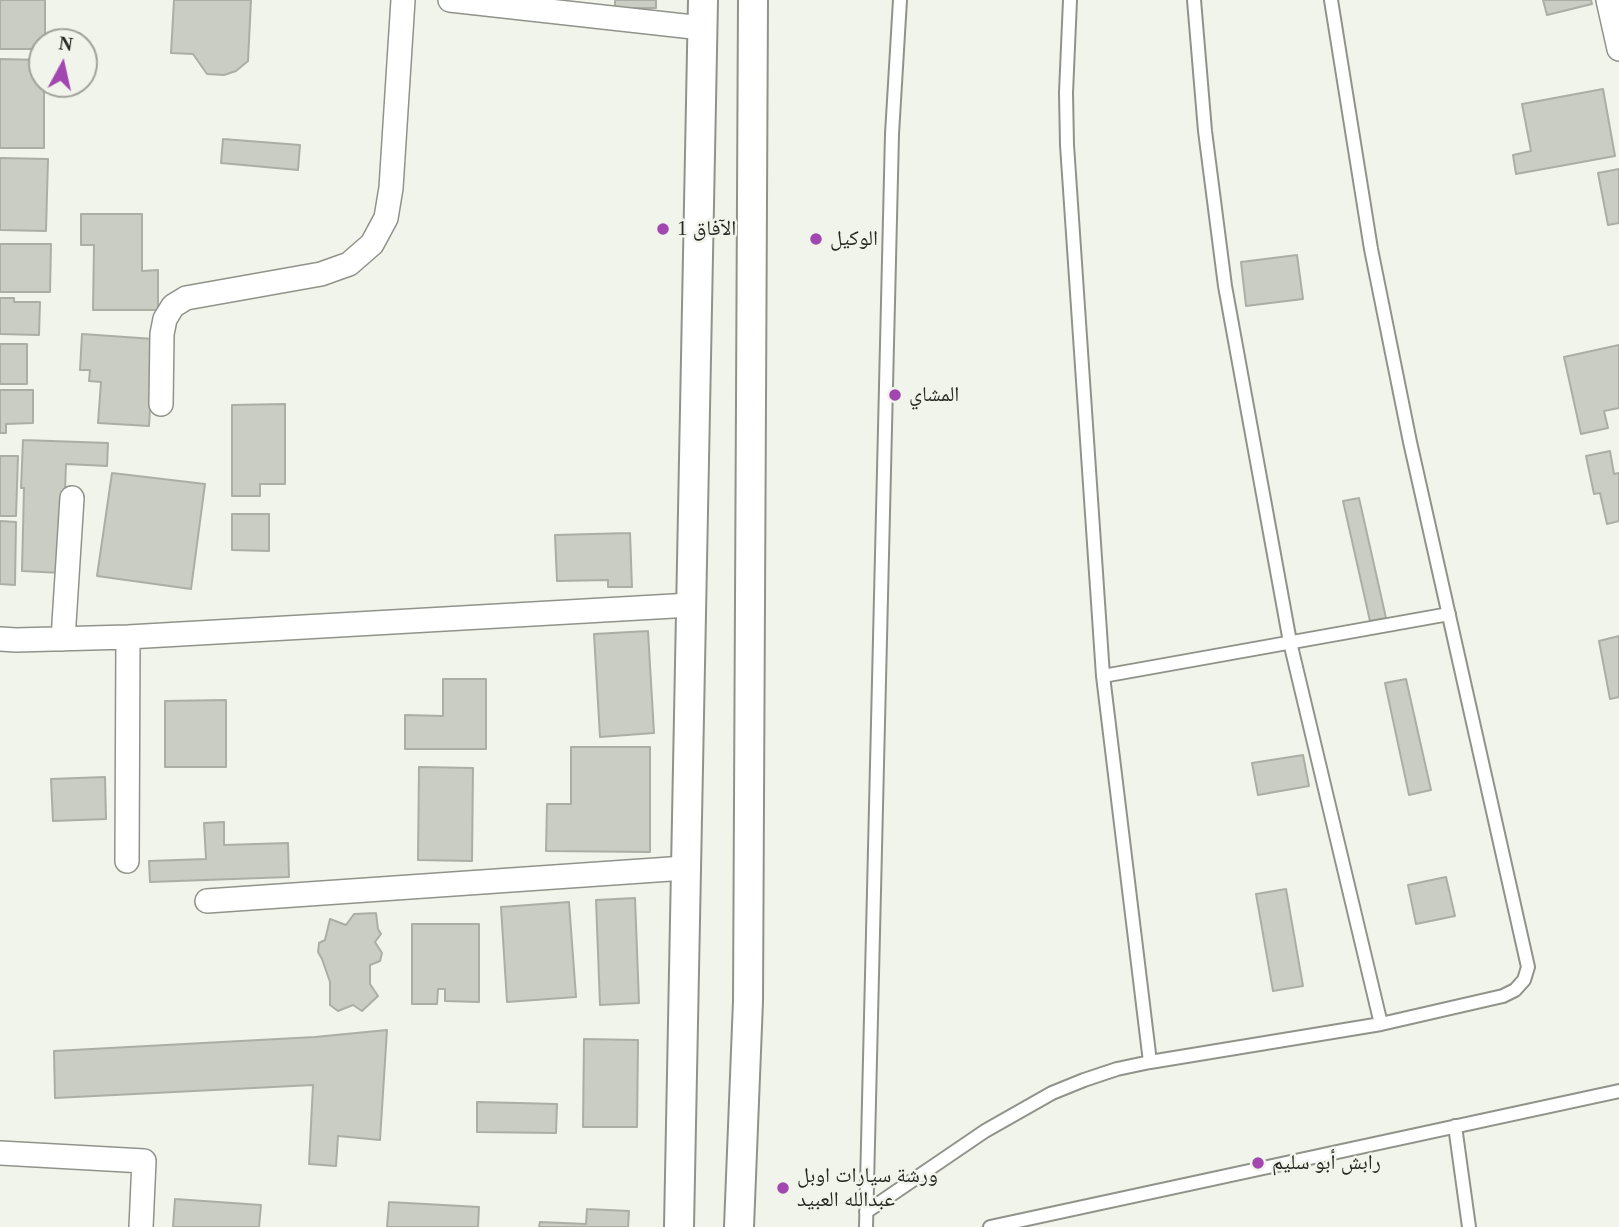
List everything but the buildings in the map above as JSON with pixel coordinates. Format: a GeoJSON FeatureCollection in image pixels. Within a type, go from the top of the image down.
{"type":"FeatureCollection","features":[{"type":"Feature","properties":{"kind":"street"},"geometry":{"type":"LineString","coordinates":[[162,404],[162,334],[165,319],[173,306],[186,298],[321,274],[349,264],[372,244],[386,218],[391,188],[403,0]]}},
{"type":"Feature","properties":{"kind":"street"},"geometry":{"type":"LineString","coordinates":[[450,0],[702,14],[678,1227]]}},
{"type":"Feature","properties":{"kind":"street"},"geometry":{"type":"LineString","coordinates":[[739,1227],[748,987],[753,0]]}},
{"type":"Feature","properties":{"kind":"street"},"geometry":{"type":"LineString","coordinates":[[1608,0],[1619,49]]}},
{"type":"Feature","properties":{"kind":"street"},"geometry":{"type":"LineString","coordinates":[[63,639],[72,498]]}},
{"type":"Feature","properties":{"kind":"street"},"geometry":{"type":"LineString","coordinates":[[0,639],[128,637],[691,605]]}},
{"type":"Feature","properties":{"kind":"street"},"geometry":{"type":"LineString","coordinates":[[127,861],[128,637]]}},
{"type":"Feature","properties":{"kind":"street"},"geometry":{"type":"LineString","coordinates":[[206,901],[685,869]]}},
{"type":"Feature","properties":{"kind":"street"},"geometry":{"type":"LineString","coordinates":[[0,1153],[144,1161],[141,1227]]}},
{"type":"Feature","properties":{"kind":"lane"},"geometry":{"type":"LineString","coordinates":[[866,1227],[892,134],[900,0]]}},
{"type":"Feature","properties":{"kind":"lane"},"geometry":{"type":"LineString","coordinates":[[1070,0],[1067,145],[1103,676],[1150,1062]]}},
{"type":"Feature","properties":{"kind":"lane"},"geometry":{"type":"LineString","coordinates":[[1194,0],[1205,131],[1225,286],[1290,642],[1381,1024]]}},
{"type":"Feature","properties":{"kind":"lane"},"geometry":{"type":"LineString","coordinates":[[866,1212],[985,1132],[1052,1093],[1084,1080],[1150,1062],[1381,1024],[1503,996],[1515,990],[1524,980],[1528,967],[1410,442],[1371,249],[1331,0]]}},
{"type":"Feature","properties":{"kind":"lane"},"geometry":{"type":"LineString","coordinates":[[1103,676],[1448,614]]}},
{"type":"Feature","properties":{"kind":"lane"},"geometry":{"type":"LineString","coordinates":[[990,1227],[1619,1091]]}},
{"type":"Feature","properties":{"kind":"lane"},"geometry":{"type":"LineString","coordinates":[[1455,1126],[1469,1227]]}},
{"type":"Feature","properties":{"kind":"place","name":"الآفاق 1"},"geometry":{"type":"Point","coordinates":[663,229]}},
{"type":"Feature","properties":{"kind":"place","name":"الوكيل"},"geometry":{"type":"Point","coordinates":[816,239]}},
{"type":"Feature","properties":{"kind":"place","name":"المشاي"},"geometry":{"type":"Point","coordinates":[895,395]}},
{"type":"Feature","properties":{"kind":"place","name":"رابش أبو سليم"},"geometry":{"type":"Point","coordinates":[1258,1163]}},
{"type":"Feature","properties":{"kind":"place","name":"ورشة سيارات اوبل عبدالله العبيد"},"geometry":{"type":"Point","coordinates":[783,1188]}}]}
